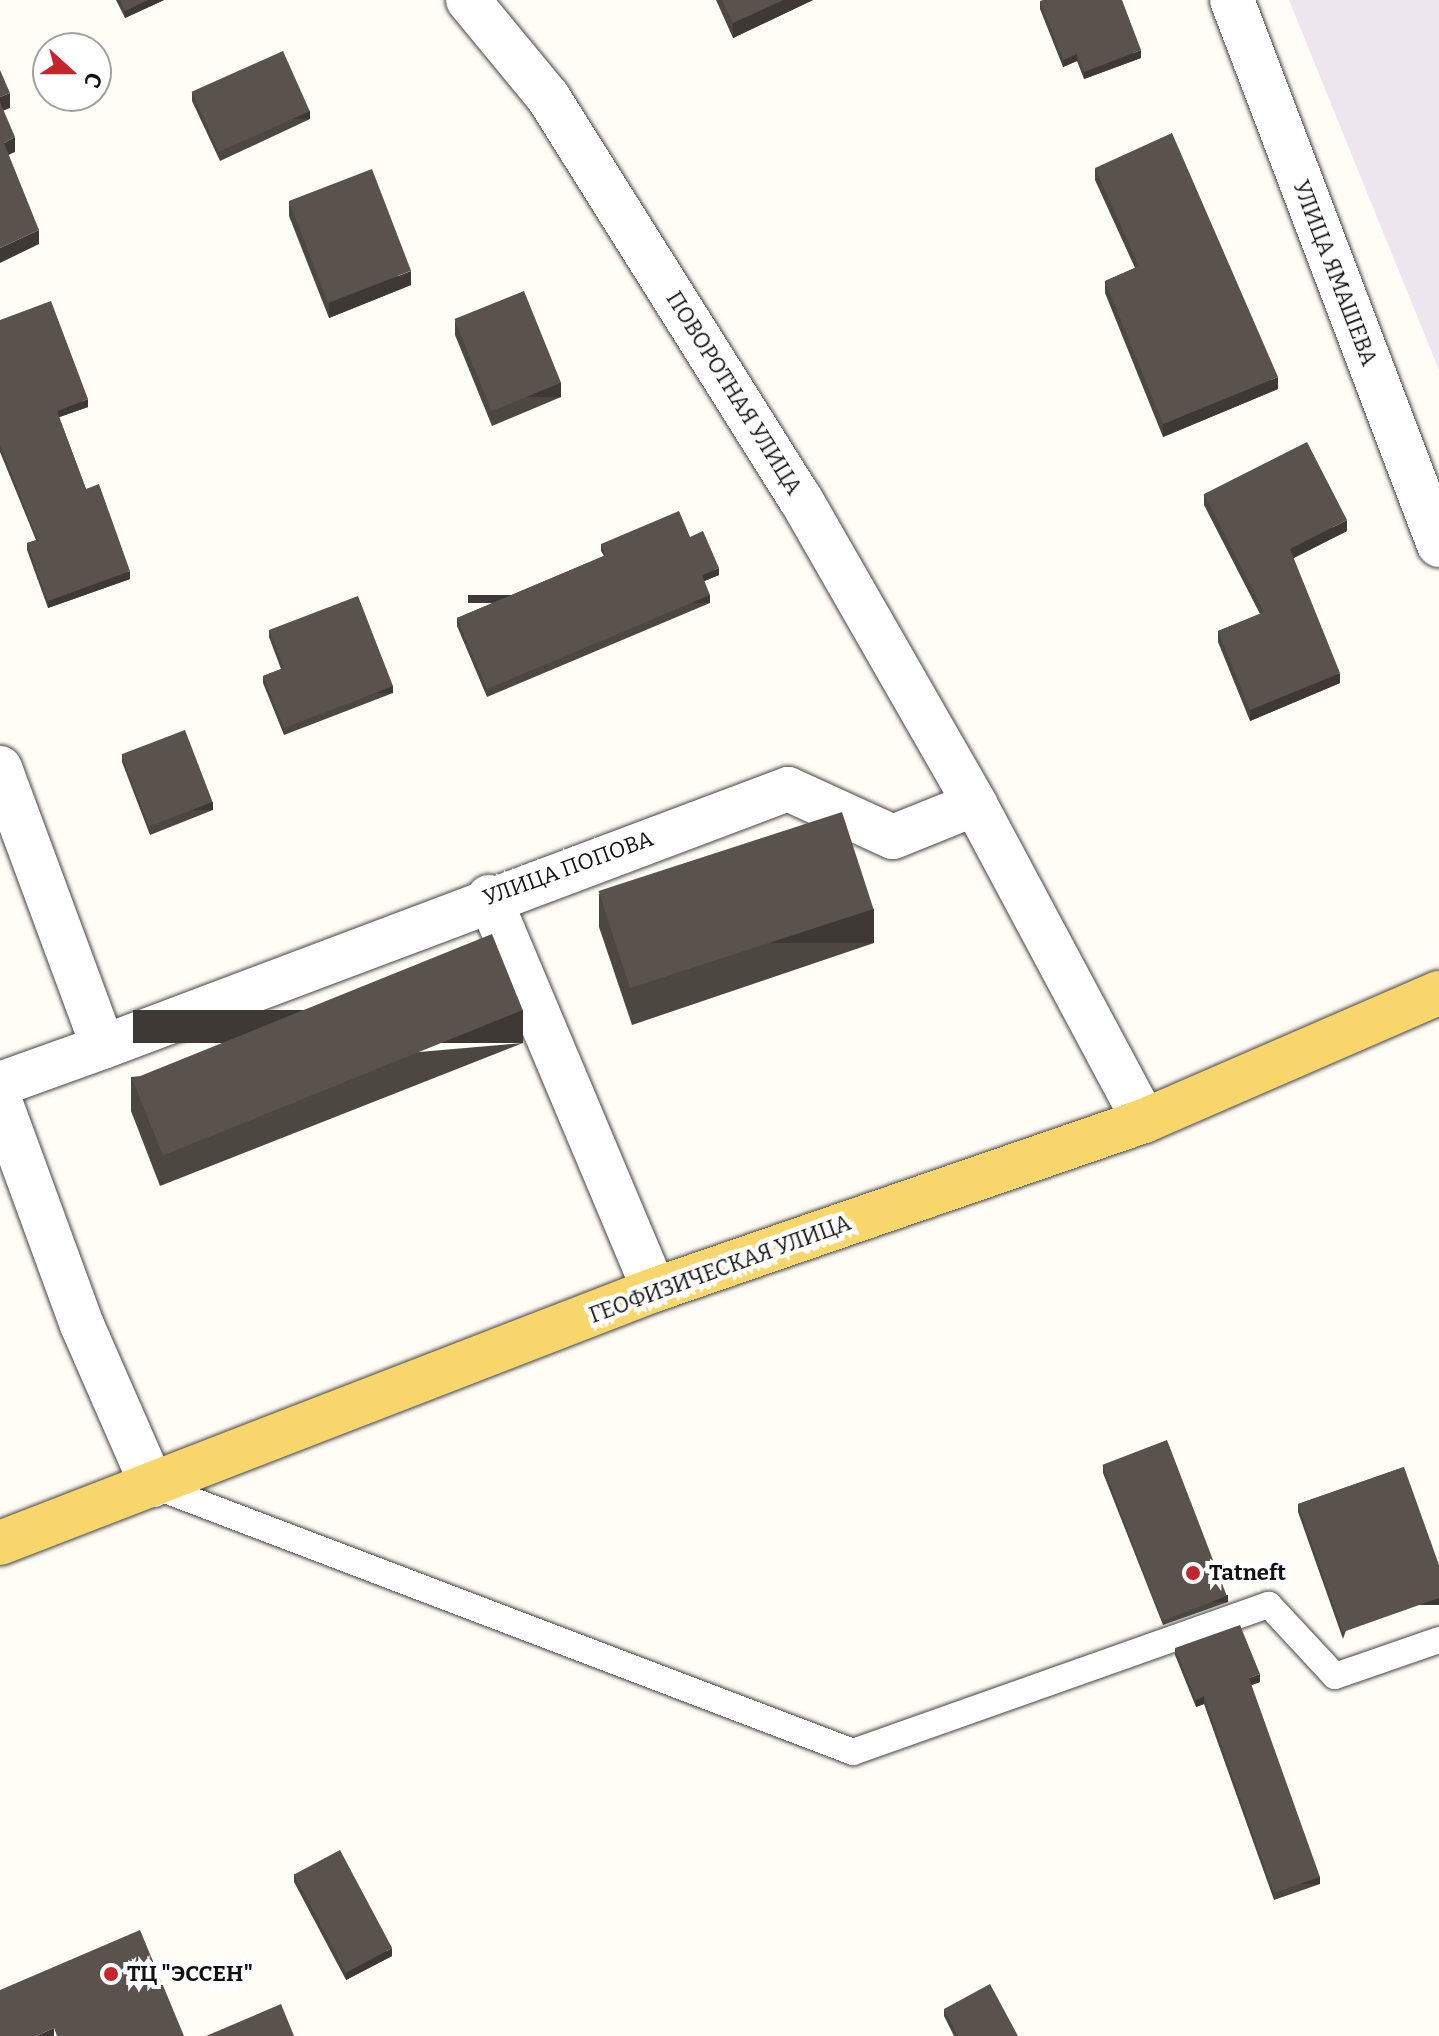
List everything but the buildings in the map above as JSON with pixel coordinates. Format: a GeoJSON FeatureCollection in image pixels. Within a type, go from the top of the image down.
{"type":"FeatureCollection","features":[{"type":"Feature","properties":{"kind":"main road","name":"ГЕОФИЗИЧЕСКАЯ УЛИЦА"},"geometry":{"type":"LineString","coordinates":[[0,1543],[654,1290],[1144,1121],[1439,993]]}},
{"type":"Feature","properties":{"kind":"street","name":"ПОВОРОТНАЯ УЛИЦА"},"geometry":{"type":"LineString","coordinates":[[468,0],[548,97],[792,484],[975,804]]}},
{"type":"Feature","properties":{"kind":"street","name":"УЛИЦА ЯМАШЕВА"},"geometry":{"type":"LineString","coordinates":[[1232,0],[1439,545]]}},
{"type":"Feature","properties":{"kind":"street"},"geometry":{"type":"LineString","coordinates":[[0,768],[103,1047]]}},
{"type":"Feature","properties":{"kind":"street","name":"УЛИЦА ПОПОВА"},"geometry":{"type":"LineString","coordinates":[[0,1084],[489,897],[788,789],[893,837],[975,804]]}},
{"type":"Feature","properties":{"kind":"street"},"geometry":{"type":"LineString","coordinates":[[975,804],[1144,1121]]}},
{"type":"Feature","properties":{"kind":"street"},"geometry":{"type":"LineString","coordinates":[[489,897],[654,1290]]}},
{"type":"Feature","properties":{"kind":"street"},"geometry":{"type":"LineString","coordinates":[[0,1101],[82,1325],[152,1485]]}},
{"type":"Feature","properties":{"kind":"lane"},"geometry":{"type":"LineString","coordinates":[[152,1485],[853,1752],[1269,1605],[1335,1676],[1439,1640]]}},
{"type":"Feature","properties":{"kind":"shaded area"},"geometry":{"type":"Polygon","coordinates":[[[1289,0],[1439,0],[1439,370],[1289,0]]]}},
{"type":"Feature","properties":{"kind":"place","name":"Tatneft"},"geometry":{"type":"Point","coordinates":[1193,1573]}},
{"type":"Feature","properties":{"kind":"place","name":"ТЦ \"ЭССЕН\""},"geometry":{"type":"Point","coordinates":[111,1974]}}]}
